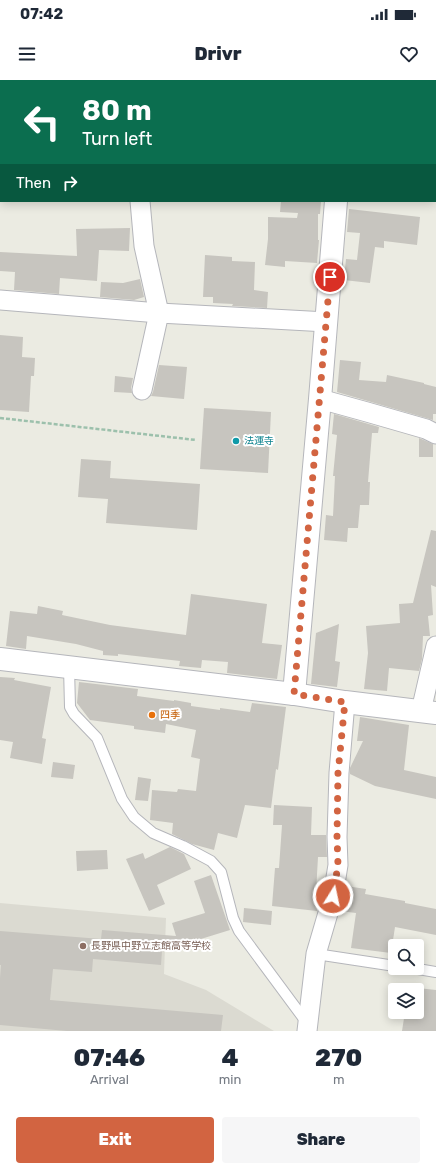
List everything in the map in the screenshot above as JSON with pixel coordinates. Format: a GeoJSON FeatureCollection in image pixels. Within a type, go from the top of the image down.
{"type":"FeatureCollection","features":[{"type":"Feature","properties":{"kind":"street"},"geometry":{"type":"LineString","coordinates":[[140,202],[144,246],[159,313],[142,390]]}},
{"type":"Feature","properties":{"kind":"street"},"geometry":{"type":"LineString","coordinates":[[294,694],[327,322],[336,202]]}},
{"type":"Feature","properties":{"kind":"street"},"geometry":{"type":"LineString","coordinates":[[0,300],[159,313],[327,322]]}},
{"type":"Feature","properties":{"kind":"street"},"geometry":{"type":"LineString","coordinates":[[320,399],[426,429],[436,434]]}},
{"type":"Feature","properties":{"kind":"street"},"geometry":{"type":"LineString","coordinates":[[0,659],[294,694],[429,712],[436,646]]}},
{"type":"Feature","properties":{"kind":"street"},"geometry":{"type":"LineString","coordinates":[[307,1027],[316,954],[333,896],[338,865],[338,773],[345,702]]}},
{"type":"Feature","properties":{"kind":"lane"},"geometry":{"type":"LineString","coordinates":[[69,667],[70,707],[74,714],[97,738],[122,799],[134,817],[153,833],[183,846],[210,861],[221,872],[233,918],[239,930],[307,1027]]}},
{"type":"Feature","properties":{"kind":"lane"},"geometry":{"type":"LineString","coordinates":[[316,954],[388,965]]}},
{"type":"Feature","properties":{"kind":"lane"},"geometry":{"type":"LineString","coordinates":[[424,970],[436,972]]}},
{"type":"Feature","properties":{"kind":"path"},"geometry":{"type":"LineString","coordinates":[[0,418],[196,440]]}},
{"type":"Feature","properties":{"kind":"shaded area","name":"長野県中野立志館高等学校"},"geometry":{"type":"Polygon","coordinates":[[[0,903],[166,918],[164,974],[206,990],[274,1031],[0,1031],[0,903]]]}},
{"type":"Feature","properties":{"kind":"building"},"geometry":{"type":"Polygon","coordinates":[[[281,202],[321,202],[320,214],[318,214],[319,240],[317,263],[285,261],[285,267],[265,265],[268,239],[268,217],[297,218],[298,213],[280,212],[281,202]]]}},
{"type":"Feature","properties":{"kind":"building"},"geometry":{"type":"Polygon","coordinates":[[[349,209],[420,217],[417,245],[384,241],[384,248],[375,247],[370,283],[344,280],[346,259],[357,260],[360,233],[347,232],[349,209]]]}},
{"type":"Feature","properties":{"kind":"building"},"geometry":{"type":"Polygon","coordinates":[[[130,228],[129,251],[99,250],[97,281],[60,278],[59,294],[14,290],[15,272],[0,271],[0,252],[77,256],[76,229],[130,228]]]}},
{"type":"Feature","properties":{"kind":"building"},"geometry":{"type":"Polygon","coordinates":[[[205,255],[232,257],[232,261],[255,262],[254,290],[268,292],[267,308],[232,306],[233,304],[213,303],[213,297],[203,297],[205,255]]]}},
{"type":"Feature","properties":{"kind":"building"},"geometry":{"type":"Polygon","coordinates":[[[140,279],[144,297],[134,300],[100,297],[101,282],[123,283],[140,279]]]}},
{"type":"Feature","properties":{"kind":"building"},"geometry":{"type":"Polygon","coordinates":[[[0,335],[23,337],[22,357],[35,358],[34,376],[31,376],[29,412],[0,410],[0,335]]]}},
{"type":"Feature","properties":{"kind":"building"},"geometry":{"type":"Polygon","coordinates":[[[340,360],[361,362],[359,380],[386,382],[387,375],[436,387],[436,414],[433,414],[433,420],[337,392],[340,360]]]}},
{"type":"Feature","properties":{"kind":"building"},"geometry":{"type":"Polygon","coordinates":[[[159,365],[187,367],[184,399],[151,396],[159,365]]]}},
{"type":"Feature","properties":{"kind":"building"},"geometry":{"type":"Polygon","coordinates":[[[115,376],[133,378],[131,388],[132,393],[114,392],[115,376]]]}},
{"type":"Feature","properties":{"kind":"building","name":"法運寺"},"geometry":{"type":"Polygon","coordinates":[[[204,408],[271,412],[268,473],[200,469],[204,408]]]}},
{"type":"Feature","properties":{"kind":"building"},"geometry":{"type":"Polygon","coordinates":[[[334,414],[379,427],[378,433],[372,433],[368,482],[370,482],[369,505],[360,505],[358,528],[348,528],[347,542],[324,540],[326,515],[333,516],[335,476],[333,476],[337,435],[332,434],[334,414]]]}},
{"type":"Feature","properties":{"kind":"building"},"geometry":{"type":"Polygon","coordinates":[[[419,438],[433,444],[433,457],[419,457],[419,438]]]}},
{"type":"Feature","properties":{"kind":"building"},"geometry":{"type":"Polygon","coordinates":[[[81,459],[111,461],[110,478],[200,484],[197,530],[106,523],[108,499],[78,497],[81,459]]]}},
{"type":"Feature","properties":{"kind":"building"},"geometry":{"type":"Polygon","coordinates":[[[431,530],[436,531],[436,587],[431,585],[433,615],[428,616],[430,636],[423,636],[422,659],[419,671],[389,668],[387,691],[364,689],[368,653],[366,626],[400,623],[399,604],[413,603],[431,530]]]}},
{"type":"Feature","properties":{"kind":"building"},"geometry":{"type":"Polygon","coordinates":[[[191,594],[267,604],[262,643],[282,645],[277,679],[227,673],[228,662],[202,660],[201,668],[179,666],[180,661],[118,654],[118,656],[103,655],[103,651],[76,644],[27,636],[26,649],[6,646],[10,611],[37,614],[38,606],[63,611],[62,615],[110,625],[186,635],[191,594]]]}},
{"type":"Feature","properties":{"kind":"building"},"geometry":{"type":"Polygon","coordinates":[[[339,624],[335,661],[340,662],[337,687],[311,684],[316,633],[339,624]]]}},
{"type":"Feature","properties":{"kind":"building"},"geometry":{"type":"Polygon","coordinates":[[[0,677],[15,678],[14,680],[51,687],[42,738],[46,739],[42,764],[10,758],[13,742],[0,740],[0,677]]]}},
{"type":"Feature","properties":{"kind":"building"},"geometry":{"type":"Polygon","coordinates":[[[79,682],[138,689],[137,696],[174,700],[191,703],[191,706],[220,710],[220,708],[250,712],[252,703],[286,707],[278,770],[276,769],[271,808],[245,805],[237,838],[218,833],[214,850],[192,844],[172,834],[173,823],[150,820],[152,790],[177,792],[178,789],[196,791],[200,759],[191,757],[196,730],[166,724],[165,733],[134,729],[134,726],[90,720],[77,703],[79,682]]]}},
{"type":"Feature","properties":{"kind":"building"},"geometry":{"type":"Polygon","coordinates":[[[360,717],[409,725],[404,770],[436,777],[436,799],[375,786],[350,774],[350,768],[363,741],[357,741],[360,717]]]}},
{"type":"Feature","properties":{"kind":"building"},"geometry":{"type":"Polygon","coordinates":[[[53,762],[75,765],[73,779],[51,777],[53,762]]]}},
{"type":"Feature","properties":{"kind":"building"},"geometry":{"type":"Polygon","coordinates":[[[138,777],[151,779],[148,801],[135,800],[138,777]]]}},
{"type":"Feature","properties":{"kind":"building"},"geometry":{"type":"Polygon","coordinates":[[[274,805],[312,807],[311,835],[326,835],[327,857],[318,857],[316,892],[322,892],[317,911],[272,906],[275,868],[279,868],[282,825],[273,825],[274,805]]]}},
{"type":"Feature","properties":{"kind":"building"},"geometry":{"type":"Polygon","coordinates":[[[170,847],[184,854],[191,869],[157,885],[165,904],[149,911],[126,859],[143,853],[145,859],[170,847]]]}},
{"type":"Feature","properties":{"kind":"building"},"geometry":{"type":"Polygon","coordinates":[[[107,850],[108,869],[77,871],[76,851],[107,850]]]}},
{"type":"Feature","properties":{"kind":"building"},"geometry":{"type":"Polygon","coordinates":[[[211,875],[230,930],[162,951],[161,965],[93,959],[92,972],[53,969],[50,1000],[223,1015],[221,1031],[67,1031],[0,1025],[0,931],[101,939],[102,930],[176,936],[172,923],[205,913],[194,881],[211,875]]]}},
{"type":"Feature","properties":{"kind":"building"},"geometry":{"type":"Polygon","coordinates":[[[346,886],[366,889],[365,894],[405,901],[405,903],[436,909],[436,935],[395,927],[393,939],[388,939],[388,953],[351,948],[356,913],[340,911],[346,886]]]}},
{"type":"Feature","properties":{"kind":"building"},"geometry":{"type":"Polygon","coordinates":[[[244,908],[272,911],[271,925],[243,922],[244,908]]]}},
{"type":"Feature","properties":{"kind":"building"},"geometry":{"type":"Polygon","coordinates":[[[424,989],[436,990],[436,1031],[402,1031],[404,1019],[424,1019],[424,989]]]}},
{"type":"Feature","properties":{"kind":"place","name":"法運寺"},"geometry":{"type":"Point","coordinates":[236,441]}},
{"type":"Feature","properties":{"kind":"place","name":"四季"},"geometry":{"type":"Point","coordinates":[152,715]}},
{"type":"Feature","properties":{"kind":"place","name":"長野県中野立志館高等学校"},"geometry":{"type":"Point","coordinates":[83,946]}},
{"type":"Feature","properties":{"kind":"route"},"geometry":{"type":"LineString","coordinates":[[330,277],[294,694],[345,702],[338,773],[338,865],[333,896]]}}]}
